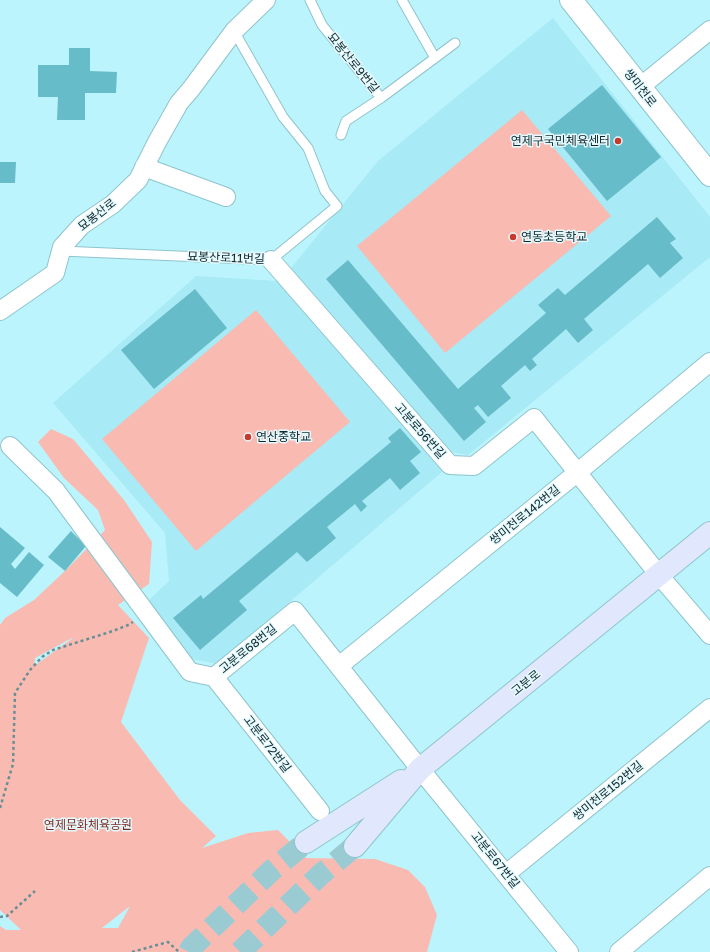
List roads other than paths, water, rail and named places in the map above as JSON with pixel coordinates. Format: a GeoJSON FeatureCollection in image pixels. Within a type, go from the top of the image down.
{"type":"FeatureCollection","features":[{"type":"Feature","properties":{"kind":"main road","name":"고분로"},"geometry":{"type":"LineString","coordinates":[[355,846],[420,769],[710,534]]}},
{"type":"Feature","properties":{"kind":"main road"},"geometry":{"type":"LineString","coordinates":[[306,842],[420,769]]}},
{"type":"Feature","properties":{"kind":"street","name":"묘봉산로"},"geometry":{"type":"LineString","coordinates":[[0,311],[55,273],[62,247],[82,226],[113,204],[138,180],[144,166],[179,103],[234,31],[266,0]]}},
{"type":"Feature","properties":{"kind":"street","name":"쌍미천로"},"geometry":{"type":"LineString","coordinates":[[571,0],[710,176]]}},
{"type":"Feature","properties":{"kind":"street"},"geometry":{"type":"LineString","coordinates":[[640,88],[710,30]]}},
{"type":"Feature","properties":{"kind":"street"},"geometry":{"type":"LineString","coordinates":[[144,166],[226,197]]}},
{"type":"Feature","properties":{"kind":"street","name":"고분로56번길"},"geometry":{"type":"LineString","coordinates":[[271,260],[450,465],[474,466],[534,418],[659,575],[710,635]]}},
{"type":"Feature","properties":{"kind":"street","name":"쌍미천로142번길"},"geometry":{"type":"LineString","coordinates":[[339,666],[578,472],[710,362]]}},
{"type":"Feature","properties":{"kind":"street","name":"고분로68번길"},"geometry":{"type":"LineString","coordinates":[[10,446],[56,491],[190,672],[214,677],[295,611],[420,769]]}},
{"type":"Feature","properties":{"kind":"street","name":"고분로72번길"},"geometry":{"type":"LineString","coordinates":[[214,677],[320,811]]}},
{"type":"Feature","properties":{"kind":"street","name":"쌍미천로152번길"},"geometry":{"type":"LineString","coordinates":[[506,874],[710,708]]}},
{"type":"Feature","properties":{"kind":"street","name":"고분로67번길"},"geometry":{"type":"LineString","coordinates":[[420,769],[569,952]]}},
{"type":"Feature","properties":{"kind":"street"},"geometry":{"type":"LineString","coordinates":[[619,952],[710,876]]}},
{"type":"Feature","properties":{"kind":"lane","name":"묘봉산로9번길"},"geometry":{"type":"LineString","coordinates":[[310,0],[322,25],[381,98],[346,121],[341,135]]}},
{"type":"Feature","properties":{"kind":"lane"},"geometry":{"type":"LineString","coordinates":[[402,0],[435,58]]}},
{"type":"Feature","properties":{"kind":"lane","name":"묘봉산로11번길"},"geometry":{"type":"LineString","coordinates":[[60,251],[271,260],[337,206],[325,191],[308,148],[284,117],[234,31]]}},
{"type":"Feature","properties":{"kind":"lane"},"geometry":{"type":"LineString","coordinates":[[381,98],[455,43]]}},
{"type":"Feature","properties":{"kind":"tunnel"},"geometry":{"type":"LineString","coordinates":[[189,952],[191,948],[272,870],[306,842]]}},
{"type":"Feature","properties":{"kind":"tunnel"},"geometry":{"type":"LineString","coordinates":[[240,952],[320,875],[355,846]]}},
{"type":"Feature","properties":{"kind":"place","name":"연제구국민체육센터"},"geometry":{"type":"Point","coordinates":[618,141]}},
{"type":"Feature","properties":{"kind":"place","name":"연동초등학교"},"geometry":{"type":"Point","coordinates":[513,237]}},
{"type":"Feature","properties":{"kind":"place","name":"연산중학교"},"geometry":{"type":"Point","coordinates":[248,437]}},
{"type":"Feature","properties":{"kind":"park label","name":"연제문화체육공원"},"geometry":{"type":"Point","coordinates":[88,825]}}]}
